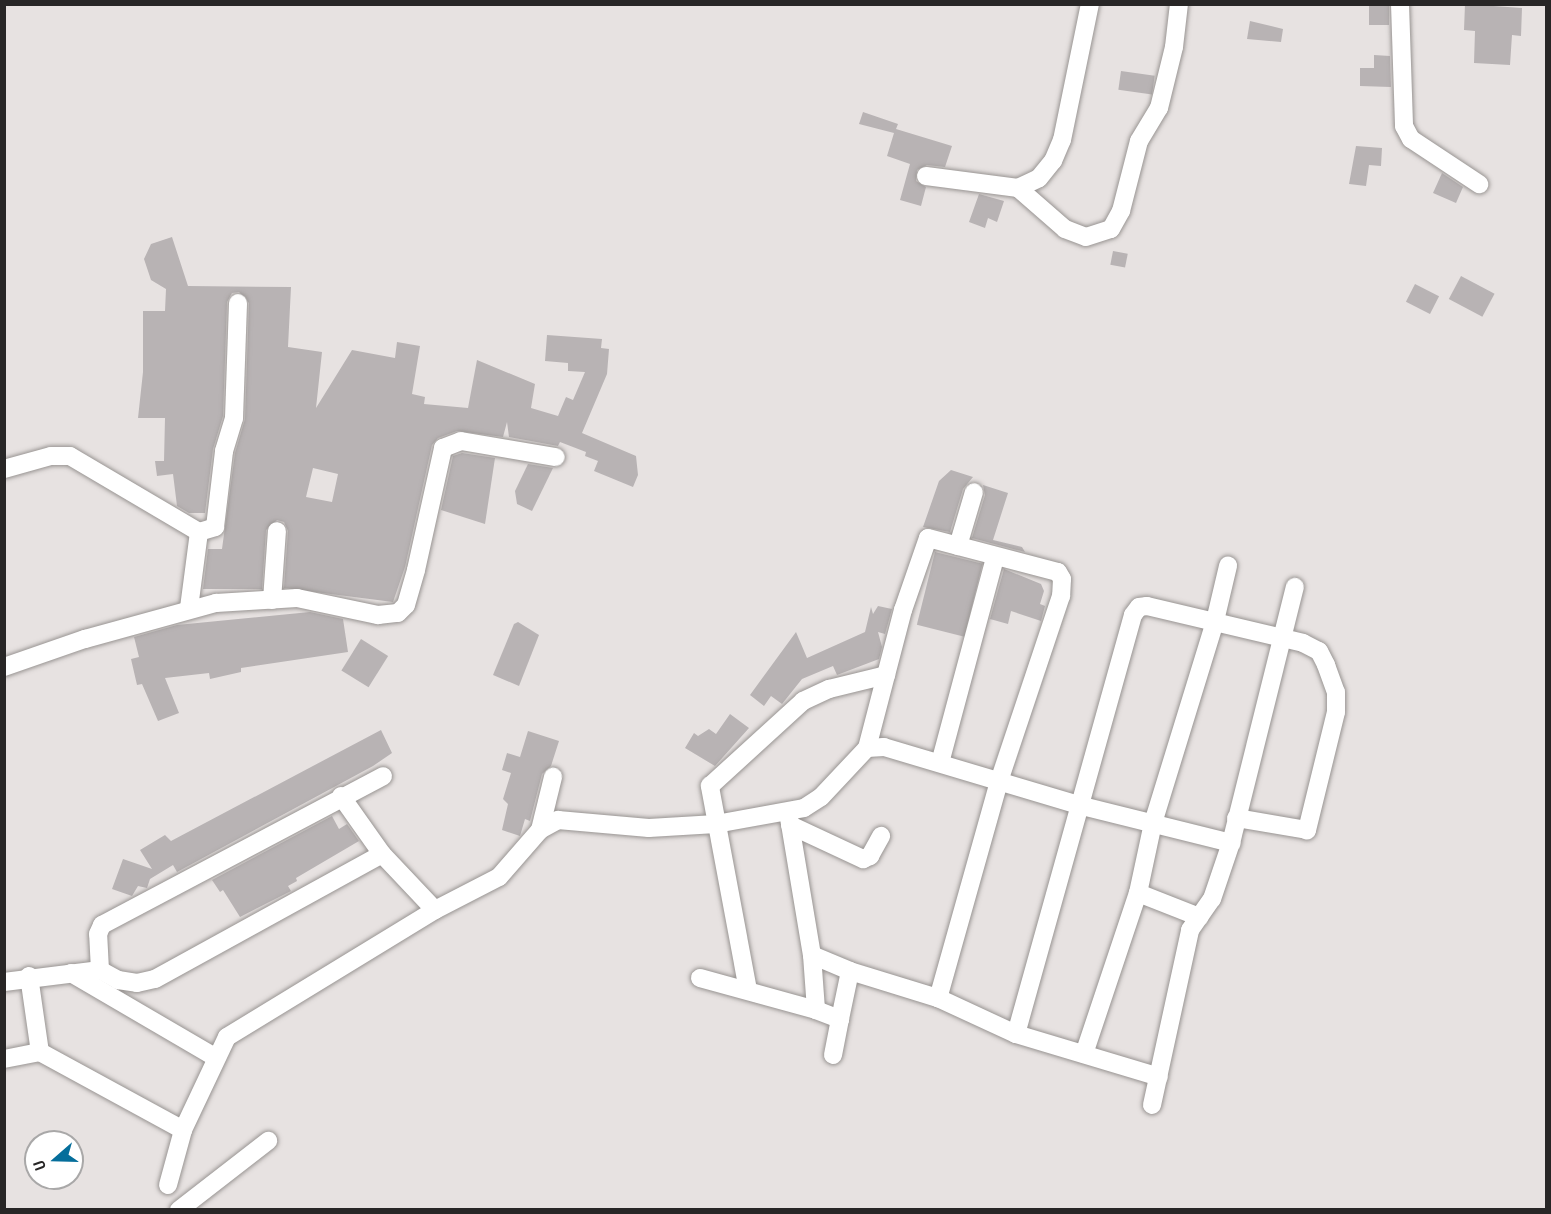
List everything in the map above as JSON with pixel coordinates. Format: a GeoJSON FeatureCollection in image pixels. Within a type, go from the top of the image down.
{"type":"FeatureCollection","features":[{"type":"Feature","properties":{"kind":"street"},"geometry":{"type":"LineString","coordinates":[[926,176],[1018,188],[1039,178],[1053,161],[1062,140],[1090,4]]}},
{"type":"Feature","properties":{"kind":"street"},"geometry":{"type":"LineString","coordinates":[[1018,188],[1065,229],[1086,237],[1111,229],[1121,211],[1135,150],[1159,108],[1174,47],[1179,4]]}},
{"type":"Feature","properties":{"kind":"street"},"geometry":{"type":"LineString","coordinates":[[1400,4],[1404,126],[1411,139],[1479,184]]}},
{"type":"Feature","properties":{"kind":"street"},"geometry":{"type":"LineString","coordinates":[[4,469],[51,456],[70,456],[199,532],[215,527],[219,517],[224,451],[234,418],[238,303]]}},
{"type":"Feature","properties":{"kind":"street"},"geometry":{"type":"LineString","coordinates":[[4,667],[189,608],[297,598],[378,615],[398,614],[406,605],[416,570],[443,448],[461,441],[556,457]]}},
{"type":"Feature","properties":{"kind":"street"},"geometry":{"type":"LineString","coordinates":[[958,546],[974,492]]}},
{"type":"Feature","properties":{"kind":"street"},"geometry":{"type":"LineString","coordinates":[[272,600],[277,531]]}},
{"type":"Feature","properties":{"kind":"street"},"geometry":{"type":"LineString","coordinates":[[189,608],[199,532]]}},
{"type":"Feature","properties":{"kind":"street"},"geometry":{"type":"LineString","coordinates":[[168,1185],[183,1130],[215,1057],[227,1036],[435,910],[499,877],[540,830],[558,820],[649,828],[789,818],[813,803],[867,748],[924,543],[932,538],[995,558],[1058,572],[1063,587],[1000,778],[938,998]]}},
{"type":"Feature","properties":{"kind":"street"},"geometry":{"type":"LineString","coordinates":[[940,763],[995,558]]}},
{"type":"Feature","properties":{"kind":"street"},"geometry":{"type":"LineString","coordinates":[[1084,1054],[1138,893],[1153,823],[1215,621],[1228,566]]}},
{"type":"Feature","properties":{"kind":"street"},"geometry":{"type":"LineString","coordinates":[[1152,1105],[1171,1004],[1190,930],[1212,899],[1231,843],[1295,587]]}},
{"type":"Feature","properties":{"kind":"street"},"geometry":{"type":"LineString","coordinates":[[1016,1034],[1082,806],[1133,615],[1147,606],[1215,621],[1319,651],[1336,692],[1336,712],[1310,824],[1303,832],[1236,818]]}},
{"type":"Feature","properties":{"kind":"street"},"geometry":{"type":"LineString","coordinates":[[748,990],[710,786],[794,709],[829,690],[886,675]]}},
{"type":"Feature","properties":{"kind":"street"},"geometry":{"type":"LineString","coordinates":[[867,748],[884,747],[1000,778],[1082,806],[1231,843]]}},
{"type":"Feature","properties":{"kind":"street"},"geometry":{"type":"LineString","coordinates":[[100,970],[98,934],[102,925],[341,796],[383,776]]}},
{"type":"Feature","properties":{"kind":"street"},"geometry":{"type":"LineString","coordinates":[[540,830],[553,777]]}},
{"type":"Feature","properties":{"kind":"street"},"geometry":{"type":"LineString","coordinates":[[341,796],[382,854],[435,910]]}},
{"type":"Feature","properties":{"kind":"street"},"geometry":{"type":"LineString","coordinates":[[789,818],[863,858],[870,856],[881,836]]}},
{"type":"Feature","properties":{"kind":"street"},"geometry":{"type":"LineString","coordinates":[[789,818],[812,955],[816,1010]]}},
{"type":"Feature","properties":{"kind":"street"},"geometry":{"type":"LineString","coordinates":[[4,982],[29,976],[100,970],[128,981],[155,979],[382,854]]}},
{"type":"Feature","properties":{"kind":"street"},"geometry":{"type":"LineString","coordinates":[[1138,893],[1199,917]]}},
{"type":"Feature","properties":{"kind":"street"},"geometry":{"type":"LineString","coordinates":[[812,955],[850,971],[938,998],[1016,1034],[1159,1077]]}},
{"type":"Feature","properties":{"kind":"street"},"geometry":{"type":"LineString","coordinates":[[833,1055],[850,971]]}},
{"type":"Feature","properties":{"kind":"street"},"geometry":{"type":"LineString","coordinates":[[71,973],[215,1057]]}},
{"type":"Feature","properties":{"kind":"street"},"geometry":{"type":"LineString","coordinates":[[29,976],[40,1052]]}},
{"type":"Feature","properties":{"kind":"street"},"geometry":{"type":"LineString","coordinates":[[700,978],[748,990],[840,1019]]}},
{"type":"Feature","properties":{"kind":"street"},"geometry":{"type":"LineString","coordinates":[[4,1059],[40,1052],[183,1130]]}},
{"type":"Feature","properties":{"kind":"street"},"geometry":{"type":"LineString","coordinates":[[179,1209],[268,1140]]}},
{"type":"Feature","properties":{"kind":"building"},"geometry":{"type":"Polygon","coordinates":[[[1369,4],[1389,4],[1389,25],[1369,25],[1369,4]]]}},
{"type":"Feature","properties":{"kind":"building"},"geometry":{"type":"Polygon","coordinates":[[[1465,4],[1522,8],[1521,36],[1512,35],[1510,65],[1474,63],[1475,31],[1464,30],[1465,4]]]}},
{"type":"Feature","properties":{"kind":"building"},"geometry":{"type":"Polygon","coordinates":[[[1250,21],[1283,29],[1281,42],[1247,39],[1250,21]]]}},
{"type":"Feature","properties":{"kind":"building"},"geometry":{"type":"Polygon","coordinates":[[[1374,55],[1390,56],[1391,87],[1360,86],[1360,68],[1374,68],[1374,55]]]}},
{"type":"Feature","properties":{"kind":"building"},"geometry":{"type":"Polygon","coordinates":[[[1121,71],[1155,76],[1152,95],[1118,90],[1121,71]]]}},
{"type":"Feature","properties":{"kind":"building"},"geometry":{"type":"Polygon","coordinates":[[[863,112],[898,124],[896,129],[952,146],[945,167],[927,165],[917,170],[916,181],[926,187],[921,206],[900,200],[910,164],[887,156],[894,133],[859,124],[863,112]]]}},
{"type":"Feature","properties":{"kind":"building"},"geometry":{"type":"Polygon","coordinates":[[[1356,146],[1382,148],[1381,166],[1369,165],[1366,186],[1349,184],[1356,146]]]}},
{"type":"Feature","properties":{"kind":"building"},"geometry":{"type":"Polygon","coordinates":[[[1442,173],[1463,187],[1456,203],[1433,193],[1442,173]]]}},
{"type":"Feature","properties":{"kind":"building"},"geometry":{"type":"Polygon","coordinates":[[[979,194],[1004,201],[997,222],[988,218],[985,228],[969,222],[979,194]]]}},
{"type":"Feature","properties":{"kind":"building"},"geometry":{"type":"Polygon","coordinates":[[[172,237],[188,286],[291,287],[288,347],[322,352],[316,408],[352,350],[395,358],[397,342],[420,346],[412,394],[425,397],[424,404],[468,408],[477,360],[535,384],[531,408],[558,416],[566,397],[573,400],[585,372],[568,371],[568,363],[545,361],[547,335],[602,339],[601,348],[609,349],[607,374],[582,433],[636,456],[638,475],[633,487],[594,471],[598,461],[585,456],[586,452],[560,442],[558,446],[509,437],[507,422],[503,437],[457,431],[438,438],[432,445],[405,567],[393,602],[284,588],[288,531],[284,522],[277,520],[266,530],[262,589],[203,589],[208,549],[222,549],[235,453],[245,419],[249,303],[239,292],[232,293],[227,302],[223,416],[213,449],[205,513],[189,513],[177,506],[173,474],[157,476],[155,461],[164,461],[165,418],[138,418],[143,372],[143,311],[165,311],[166,289],[151,280],[144,259],[151,244],[172,237]],[[313,468],[306,497],[332,502],[338,474],[313,468]]]}},
{"type":"Feature","properties":{"kind":"building"},"geometry":{"type":"Polygon","coordinates":[[[1113,251],[1128,254],[1125,268],[1110,265],[1113,251]]]}},
{"type":"Feature","properties":{"kind":"building"},"geometry":{"type":"Polygon","coordinates":[[[1461,276],[1495,294],[1482,317],[1449,299],[1461,276]]]}},
{"type":"Feature","properties":{"kind":"building"},"geometry":{"type":"Polygon","coordinates":[[[1415,284],[1439,296],[1430,314],[1406,302],[1415,284]]]}},
{"type":"Feature","properties":{"kind":"building"},"geometry":{"type":"Polygon","coordinates":[[[462,453],[495,458],[485,524],[441,510],[453,456],[462,453]]]}},
{"type":"Feature","properties":{"kind":"building"},"geometry":{"type":"Polygon","coordinates":[[[528,464],[553,468],[532,511],[517,504],[515,491],[528,464]]]}},
{"type":"Feature","properties":{"kind":"building"},"geometry":{"type":"Polygon","coordinates":[[[951,470],[973,477],[963,489],[950,532],[923,527],[939,481],[951,470]]]}},
{"type":"Feature","properties":{"kind":"building"},"geometry":{"type":"Polygon","coordinates":[[[983,485],[1008,493],[993,540],[1022,547],[1025,552],[972,538],[985,495],[983,485]]]}},
{"type":"Feature","properties":{"kind":"building"},"geometry":{"type":"Polygon","coordinates":[[[935,552],[983,564],[964,637],[917,625],[935,552]]]}},
{"type":"Feature","properties":{"kind":"building"},"geometry":{"type":"Polygon","coordinates":[[[1004,569],[1041,584],[1044,591],[1040,604],[1045,606],[1041,621],[1011,611],[1008,624],[990,619],[1004,569]]]}},
{"type":"Feature","properties":{"kind":"building"},"geometry":{"type":"Polygon","coordinates":[[[878,606],[892,609],[885,634],[878,632],[882,647],[879,659],[837,675],[833,666],[802,679],[782,704],[771,696],[764,706],[750,695],[796,632],[807,658],[865,632],[871,607],[873,614],[878,606]]]}},
{"type":"Feature","properties":{"kind":"building"},"geometry":{"type":"Polygon","coordinates":[[[310,612],[343,619],[348,652],[241,668],[241,672],[210,679],[209,673],[165,678],[179,713],[158,721],[142,684],[137,685],[131,659],[139,657],[134,637],[177,625],[310,612]]]}},
{"type":"Feature","properties":{"kind":"building"},"geometry":{"type":"Polygon","coordinates":[[[518,622],[539,635],[519,686],[493,675],[514,624],[518,622]]]}},
{"type":"Feature","properties":{"kind":"building"},"geometry":{"type":"Polygon","coordinates":[[[361,639],[388,656],[369,687],[341,670],[361,639]]]}},
{"type":"Feature","properties":{"kind":"building"},"geometry":{"type":"Polygon","coordinates":[[[730,714],[749,728],[715,766],[685,748],[694,733],[698,736],[709,729],[716,734],[730,714]]]}},
{"type":"Feature","properties":{"kind":"building"},"geometry":{"type":"Polygon","coordinates":[[[381,730],[392,753],[373,766],[177,872],[173,865],[150,879],[147,888],[138,886],[132,896],[112,889],[123,859],[152,869],[140,850],[165,835],[171,841],[381,730]]]}},
{"type":"Feature","properties":{"kind":"building"},"geometry":{"type":"Polygon","coordinates":[[[528,731],[559,741],[551,766],[542,774],[530,821],[525,819],[520,836],[502,830],[508,804],[503,799],[511,773],[502,770],[507,753],[520,757],[528,731]]]}},
{"type":"Feature","properties":{"kind":"building"},"geometry":{"type":"Polygon","coordinates":[[[332,816],[339,829],[347,824],[359,841],[296,878],[297,881],[288,886],[291,891],[240,917],[223,890],[220,892],[212,880],[332,816]]]}}]}
